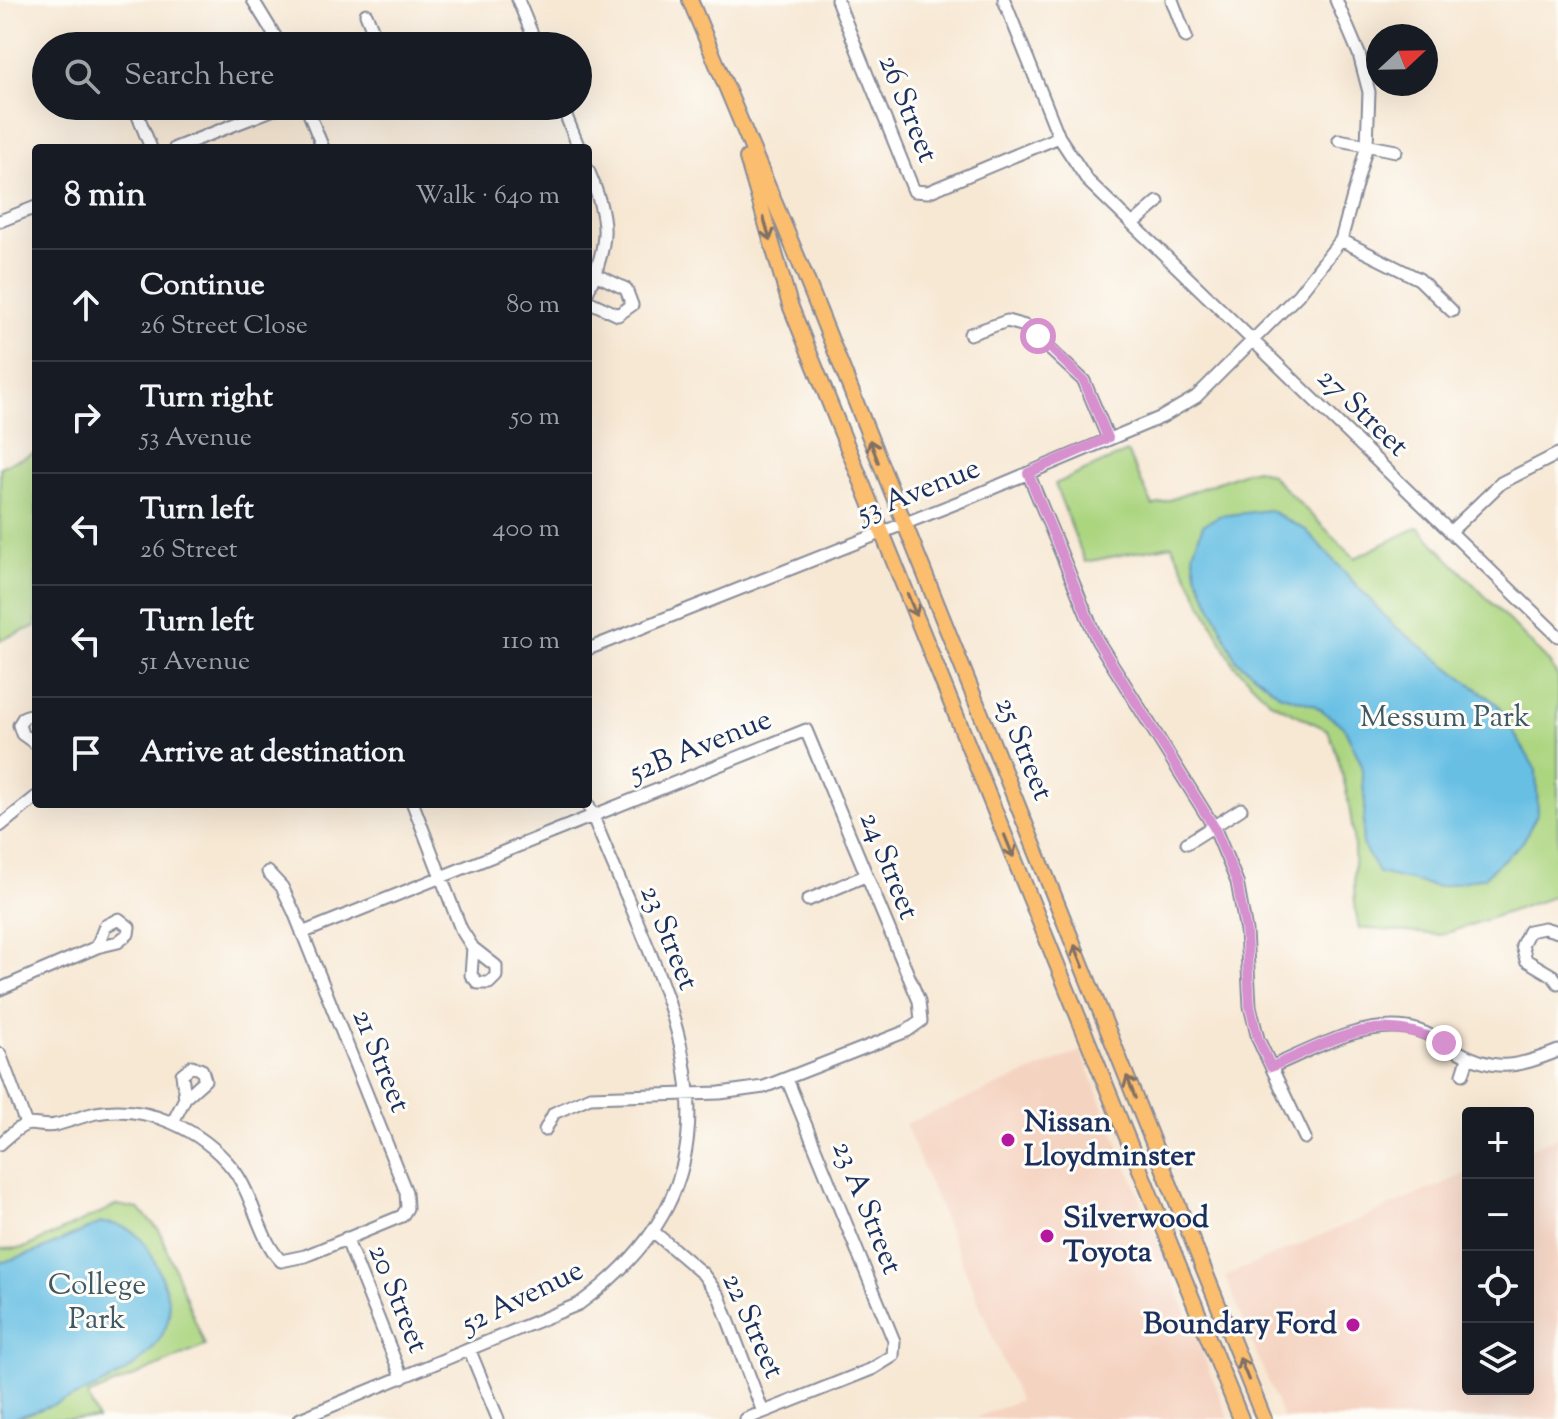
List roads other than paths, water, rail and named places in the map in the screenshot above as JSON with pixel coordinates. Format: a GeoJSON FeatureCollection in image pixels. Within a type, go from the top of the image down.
{"type":"FeatureCollection","features":[{"type":"Feature","properties":{"kind":"main road","name":"25 Street"},"geometry":{"type":"LineString","coordinates":[[690,0],[804,273],[1264,1419]]}},
{"type":"Feature","properties":{"kind":"main road","name":"25 Street"},"geometry":{"type":"LineString","coordinates":[[730,100],[787,297],[1241,1419]]}},
{"type":"Feature","properties":{"kind":"street"},"geometry":{"type":"LineString","coordinates":[[253,0],[272,32]]}},
{"type":"Feature","properties":{"kind":"street"},"geometry":{"type":"LineString","coordinates":[[518,0],[531,32]]}},
{"type":"Feature","properties":{"kind":"street","name":"26 Street"},"geometry":{"type":"LineString","coordinates":[[837,0],[914,191],[928,192],[1059,137]]}},
{"type":"Feature","properties":{"kind":"street","name":"27 Street"},"geometry":{"type":"LineString","coordinates":[[1004,0],[1059,137],[1088,181],[1558,636]]}},
{"type":"Feature","properties":{"kind":"street"},"geometry":{"type":"LineString","coordinates":[[1172,0],[1186,37]]}},
{"type":"Feature","properties":{"kind":"street"},"geometry":{"type":"LineString","coordinates":[[1336,0],[1359,54],[1369,92],[1367,145],[1341,240],[1419,279],[1452,311]]}},
{"type":"Feature","properties":{"kind":"street"},"geometry":{"type":"LineString","coordinates":[[366,14],[373,32]]}},
{"type":"Feature","properties":{"kind":"street"},"geometry":{"type":"LineString","coordinates":[[140,120],[149,144]]}},
{"type":"Feature","properties":{"kind":"street"},"geometry":{"type":"LineString","coordinates":[[185,144],[246,120]]}},
{"type":"Feature","properties":{"kind":"street"},"geometry":{"type":"LineString","coordinates":[[312,120],[321,144]]}},
{"type":"Feature","properties":{"kind":"street"},"geometry":{"type":"LineString","coordinates":[[568,120],[577,144]]}},
{"type":"Feature","properties":{"kind":"street"},"geometry":{"type":"LineString","coordinates":[[1339,140],[1396,151]]}},
{"type":"Feature","properties":{"kind":"street"},"geometry":{"type":"LineString","coordinates":[[592,182],[606,226],[592,281]]}},
{"type":"Feature","properties":{"kind":"street"},"geometry":{"type":"LineString","coordinates":[[1134,223],[1158,202]]}},
{"type":"Feature","properties":{"kind":"street"},"geometry":{"type":"LineString","coordinates":[[0,221],[32,209]]}},
{"type":"Feature","properties":{"kind":"street","name":"53 Avenue"},"geometry":{"type":"LineString","coordinates":[[592,647],[883,533],[1162,417],[1196,397],[1298,295],[1341,240]]}},
{"type":"Feature","properties":{"kind":"street"},"geometry":{"type":"LineString","coordinates":[[592,303],[618,315],[632,305],[626,289],[595,274]]}},
{"type":"Feature","properties":{"kind":"street"},"geometry":{"type":"LineString","coordinates":[[970,334],[1007,321],[1025,326],[1084,381],[1108,438]]}},
{"type":"Feature","properties":{"kind":"street"},"geometry":{"type":"LineString","coordinates":[[1450,532],[1501,483],[1558,454]]}},
{"type":"Feature","properties":{"kind":"street"},"geometry":{"type":"LineString","coordinates":[[1028,473],[1097,640],[1214,827],[1237,882],[1243,905],[1250,1006],[1258,1039],[1305,1138]]}},
{"type":"Feature","properties":{"kind":"street"},"geometry":{"type":"LineString","coordinates":[[32,714],[24,717],[19,725],[22,734],[32,741]]}},
{"type":"Feature","properties":{"kind":"street","name":"52B Avenue"},"geometry":{"type":"LineString","coordinates":[[302,933],[806,730]]}},
{"type":"Feature","properties":{"kind":"street","name":"24 Street"},"geometry":{"type":"LineString","coordinates":[[787,1079],[907,1031],[921,1021],[919,1001],[806,730]]}},
{"type":"Feature","properties":{"kind":"street"},"geometry":{"type":"LineString","coordinates":[[0,826],[32,800]]}},
{"type":"Feature","properties":{"kind":"street"},"geometry":{"type":"LineString","coordinates":[[415,808],[451,895],[457,900],[468,925],[471,942]]}},
{"type":"Feature","properties":{"kind":"street","name":"23 Street"},"geometry":{"type":"LineString","coordinates":[[589,808],[676,1023],[688,1070],[690,1094]]}},
{"type":"Feature","properties":{"kind":"street"},"geometry":{"type":"LineString","coordinates":[[1187,843],[1241,809]]}},
{"type":"Feature","properties":{"kind":"street","name":"21 Street"},"geometry":{"type":"LineString","coordinates":[[268,872],[282,887],[302,933],[406,1192],[407,1208],[402,1216],[346,1238]]}},
{"type":"Feature","properties":{"kind":"street"},"geometry":{"type":"LineString","coordinates":[[808,900],[865,876]]}},
{"type":"Feature","properties":{"kind":"street"},"geometry":{"type":"LineString","coordinates":[[1556,977],[1526,960],[1522,945],[1529,931],[1536,928],[1558,932]]}},
{"type":"Feature","properties":{"kind":"street"},"geometry":{"type":"LineString","coordinates":[[0,989],[97,947]]}},
{"type":"Feature","properties":{"kind":"street"},"geometry":{"type":"LineString","coordinates":[[1271,1067],[1349,1034],[1377,1028],[1408,1028],[1468,1058],[1500,1067],[1528,1063],[1558,1051]]}},
{"type":"Feature","properties":{"kind":"street"},"geometry":{"type":"LineString","coordinates":[[0,1054],[26,1124]]}},
{"type":"Feature","properties":{"kind":"street"},"geometry":{"type":"LineString","coordinates":[[1463,1074],[1468,1058]]}},
{"type":"Feature","properties":{"kind":"street"},"geometry":{"type":"LineString","coordinates":[[545,1130],[554,1113],[590,1097],[742,1092],[787,1079]]}},
{"type":"Feature","properties":{"kind":"street","name":"23 A Street"},"geometry":{"type":"LineString","coordinates":[[763,1412],[872,1369],[893,1356],[894,1341],[787,1079]]}},
{"type":"Feature","properties":{"kind":"street","name":"52 Avenue"},"geometry":{"type":"LineString","coordinates":[[300,1419],[579,1304],[618,1274],[655,1233],[684,1163],[690,1094]]}},
{"type":"Feature","properties":{"kind":"street"},"geometry":{"type":"LineString","coordinates":[[173,1122],[185,1098]]}},
{"type":"Feature","properties":{"kind":"street"},"geometry":{"type":"LineString","coordinates":[[0,1144],[26,1124],[45,1127],[99,1112],[125,1111],[173,1122],[204,1141],[232,1168],[253,1202],[273,1252],[281,1261],[305,1256],[346,1238]]}},
{"type":"Feature","properties":{"kind":"street","name":"22 Street"},"geometry":{"type":"LineString","coordinates":[[655,1233],[703,1274],[719,1296],[763,1412]]}},
{"type":"Feature","properties":{"kind":"street","name":"20 Street"},"geometry":{"type":"LineString","coordinates":[[346,1238],[402,1378]]}},
{"type":"Feature","properties":{"kind":"street"},"geometry":{"type":"LineString","coordinates":[[470,1351],[498,1419]]}},
{"type":"Feature","properties":{"kind":"street"},"geometry":{"type":"LineString","coordinates":[[746,1419],[763,1412]]}},
{"type":"Feature","properties":{"kind":"water"},"geometry":{"type":"Polygon","coordinates":[[[1269,510],[1306,530],[1392,624],[1497,704],[1536,770],[1538,812],[1523,842],[1484,877],[1438,887],[1378,873],[1362,844],[1365,805],[1361,763],[1344,727],[1314,705],[1279,694],[1236,660],[1196,573],[1193,553],[1203,525],[1219,516],[1269,510]]]}},
{"type":"Feature","properties":{"kind":"water","name":"College Park"},"geometry":{"type":"Polygon","coordinates":[[[101,1223],[127,1228],[140,1238],[151,1253],[164,1283],[169,1306],[168,1320],[159,1340],[145,1357],[126,1372],[103,1384],[14,1419],[0,1419],[0,1263],[38,1251],[101,1223]]]}},
{"type":"Feature","properties":{"kind":"place","name":"Nissan Lloydminster"},"geometry":{"type":"Point","coordinates":[1008,1140]}},
{"type":"Feature","properties":{"kind":"place","name":"Silverwood Toyota"},"geometry":{"type":"Point","coordinates":[1047,1236]}},
{"type":"Feature","properties":{"kind":"place","name":"Boundary Ford"},"geometry":{"type":"Point","coordinates":[1353,1325]}},
{"type":"Feature","properties":{"kind":"park label","name":"Messum Park"},"geometry":{"type":"Point","coordinates":[1445,718]}}]}
